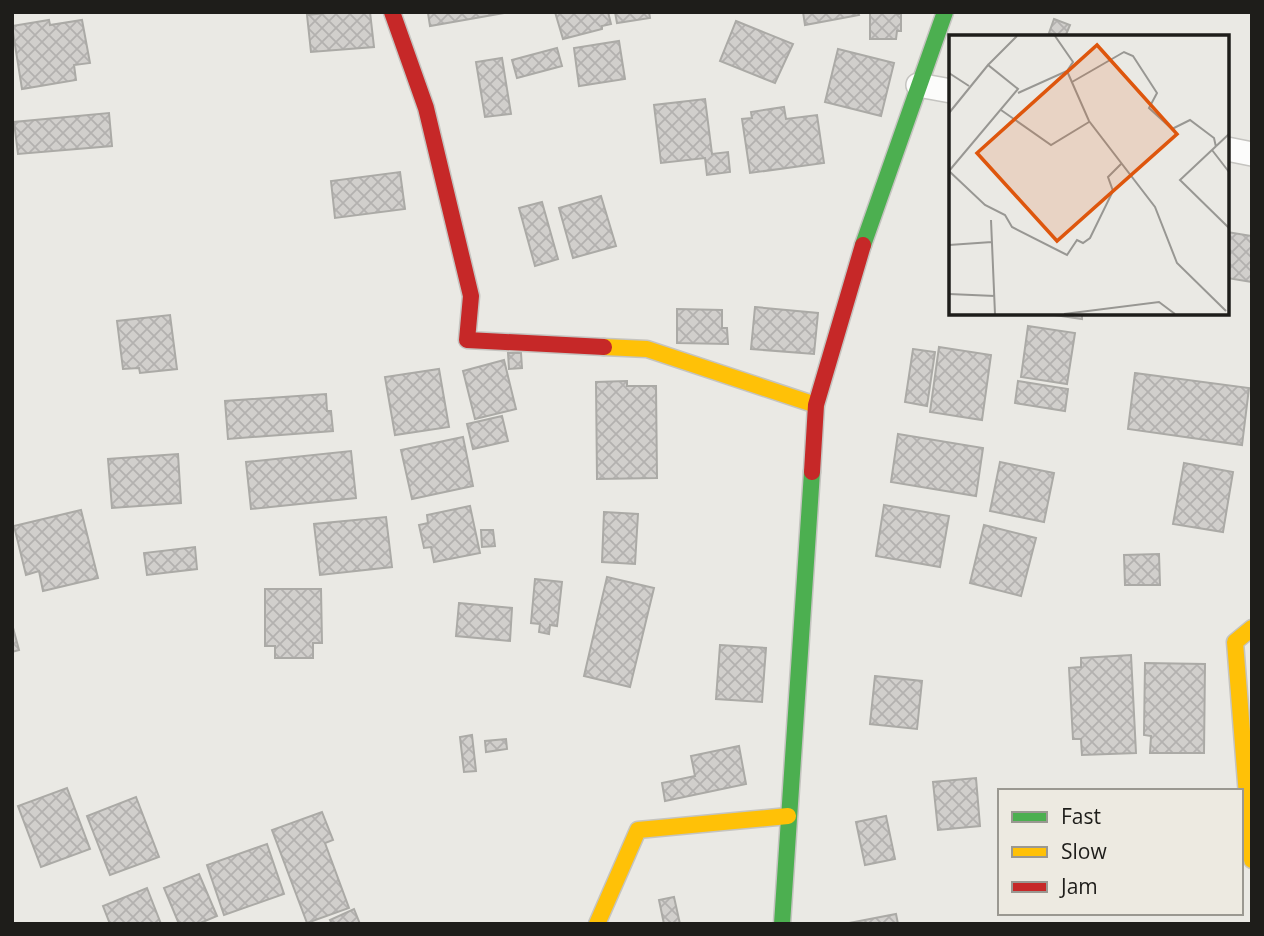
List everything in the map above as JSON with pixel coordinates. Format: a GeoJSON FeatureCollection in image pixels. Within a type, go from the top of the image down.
{"type":"FeatureCollection","features":[{"type":"Feature","properties":{"kind":"street"},"geometry":{"type":"LineString","coordinates":[[392,12],[426,108],[471,296],[467,340],[647,349],[816,405]]}},
{"type":"Feature","properties":{"kind":"street"},"geometry":{"type":"LineString","coordinates":[[782,924],[816,405],[853,271],[945,12]]}},
{"type":"Feature","properties":{"kind":"street"},"geometry":{"type":"LineString","coordinates":[[918,85],[949,92]]}},
{"type":"Feature","properties":{"kind":"street"},"geometry":{"type":"LineString","coordinates":[[1229,149],[1252,154]]}},
{"type":"Feature","properties":{"kind":"street"},"geometry":{"type":"LineString","coordinates":[[1252,628],[1235,642],[1252,860]]}},
{"type":"Feature","properties":{"kind":"street"},"geometry":{"type":"LineString","coordinates":[[597,924],[638,830],[788,816]]}},
{"type":"Feature","properties":{"kind":"building"},"geometry":{"type":"Polygon","coordinates":[[[370,12],[374,47],[311,52],[307,15],[370,12]]]}},
{"type":"Feature","properties":{"kind":"building"},"geometry":{"type":"Polygon","coordinates":[[[423,12],[510,12],[430,26],[428,13],[423,12]]]}},
{"type":"Feature","properties":{"kind":"building"},"geometry":{"type":"Polygon","coordinates":[[[555,12],[608,12],[611,24],[563,39],[555,12]]]}},
{"type":"Feature","properties":{"kind":"building"},"geometry":{"type":"Polygon","coordinates":[[[615,12],[649,12],[650,18],[617,23],[615,12]]]}},
{"type":"Feature","properties":{"kind":"building"},"geometry":{"type":"Polygon","coordinates":[[[803,12],[858,12],[859,15],[805,25],[803,12]]]}},
{"type":"Feature","properties":{"kind":"building"},"geometry":{"type":"Polygon","coordinates":[[[870,12],[901,14],[901,31],[897,31],[896,39],[870,39],[870,12]]]}},
{"type":"Feature","properties":{"kind":"building"},"geometry":{"type":"Polygon","coordinates":[[[1054,19],[1070,25],[1066,35],[1049,33],[1054,19]]]}},
{"type":"Feature","properties":{"kind":"building"},"geometry":{"type":"Polygon","coordinates":[[[49,20],[50,25],[82,20],[90,63],[74,65],[76,80],[22,89],[12,26],[49,20]]]}},
{"type":"Feature","properties":{"kind":"building"},"geometry":{"type":"Polygon","coordinates":[[[736,21],[793,44],[775,83],[720,61],[736,21]]]}},
{"type":"Feature","properties":{"kind":"building"},"geometry":{"type":"Polygon","coordinates":[[[619,41],[625,79],[579,86],[574,48],[619,41]]]}},
{"type":"Feature","properties":{"kind":"building"},"geometry":{"type":"Polygon","coordinates":[[[557,48],[562,66],[517,78],[512,60],[557,48]]]}},
{"type":"Feature","properties":{"kind":"building"},"geometry":{"type":"Polygon","coordinates":[[[838,49],[894,63],[881,116],[825,102],[838,49]]]}},
{"type":"Feature","properties":{"kind":"building"},"geometry":{"type":"Polygon","coordinates":[[[502,58],[511,114],[485,117],[476,62],[502,58]]]}},
{"type":"Feature","properties":{"kind":"building"},"geometry":{"type":"Polygon","coordinates":[[[705,99],[712,154],[728,152],[730,172],[707,175],[705,158],[661,163],[654,105],[705,99]]]}},
{"type":"Feature","properties":{"kind":"building"},"geometry":{"type":"Polygon","coordinates":[[[784,107],[786,119],[817,115],[824,163],[750,173],[742,119],[752,118],[751,112],[784,107]]]}},
{"type":"Feature","properties":{"kind":"building"},"geometry":{"type":"Polygon","coordinates":[[[109,113],[112,146],[18,154],[14,122],[109,113]]]}},
{"type":"Feature","properties":{"kind":"building"},"geometry":{"type":"Polygon","coordinates":[[[400,172],[405,209],[335,218],[331,181],[400,172]]]}},
{"type":"Feature","properties":{"kind":"building"},"geometry":{"type":"Polygon","coordinates":[[[601,196],[616,246],[573,258],[559,208],[601,196]]]}},
{"type":"Feature","properties":{"kind":"building"},"geometry":{"type":"Polygon","coordinates":[[[542,202],[558,259],[535,266],[519,208],[542,202]]]}},
{"type":"Feature","properties":{"kind":"building"},"geometry":{"type":"Polygon","coordinates":[[[1229,232],[1252,236],[1252,282],[1229,278],[1229,232]]]}},
{"type":"Feature","properties":{"kind":"building"},"geometry":{"type":"Polygon","coordinates":[[[755,307],[818,313],[814,354],[751,349],[755,307]]]}},
{"type":"Feature","properties":{"kind":"building"},"geometry":{"type":"Polygon","coordinates":[[[677,309],[722,310],[722,328],[727,328],[728,344],[677,343],[677,309]]]}},
{"type":"Feature","properties":{"kind":"building"},"geometry":{"type":"Polygon","coordinates":[[[170,315],[177,369],[140,373],[139,368],[123,369],[117,321],[170,315]]]}},
{"type":"Feature","properties":{"kind":"building"},"geometry":{"type":"Polygon","coordinates":[[[1055,315],[1082,315],[1082,319],[1055,315]]]}},
{"type":"Feature","properties":{"kind":"building"},"geometry":{"type":"Polygon","coordinates":[[[1028,326],[1075,333],[1067,384],[1021,377],[1028,326]]]}},
{"type":"Feature","properties":{"kind":"building"},"geometry":{"type":"Polygon","coordinates":[[[939,347],[991,355],[982,420],[930,412],[939,347]]]}},
{"type":"Feature","properties":{"kind":"building"},"geometry":{"type":"Polygon","coordinates":[[[913,349],[935,352],[927,406],[905,402],[913,349]]]}},
{"type":"Feature","properties":{"kind":"building"},"geometry":{"type":"Polygon","coordinates":[[[508,353],[521,353],[522,368],[509,369],[508,353]]]}},
{"type":"Feature","properties":{"kind":"building"},"geometry":{"type":"Polygon","coordinates":[[[504,360],[516,409],[475,419],[463,371],[504,360]]]}},
{"type":"Feature","properties":{"kind":"building"},"geometry":{"type":"Polygon","coordinates":[[[439,369],[449,427],[395,435],[385,377],[439,369]]]}},
{"type":"Feature","properties":{"kind":"building"},"geometry":{"type":"Polygon","coordinates":[[[1135,373],[1249,388],[1242,445],[1128,429],[1135,373]]]}},
{"type":"Feature","properties":{"kind":"building"},"geometry":{"type":"Polygon","coordinates":[[[627,381],[627,386],[656,386],[657,478],[597,479],[596,382],[627,381]]]}},
{"type":"Feature","properties":{"kind":"building"},"geometry":{"type":"Polygon","coordinates":[[[1018,381],[1068,389],[1065,411],[1015,403],[1018,381]]]}},
{"type":"Feature","properties":{"kind":"building"},"geometry":{"type":"Polygon","coordinates":[[[326,394],[327,411],[331,411],[333,431],[228,439],[225,401],[326,394]]]}},
{"type":"Feature","properties":{"kind":"building"},"geometry":{"type":"Polygon","coordinates":[[[502,416],[508,441],[473,449],[467,424],[502,416]]]}},
{"type":"Feature","properties":{"kind":"building"},"geometry":{"type":"Polygon","coordinates":[[[898,434],[983,448],[976,496],[891,482],[898,434]]]}},
{"type":"Feature","properties":{"kind":"building"},"geometry":{"type":"Polygon","coordinates":[[[463,437],[473,486],[412,499],[401,450],[463,437]]]}},
{"type":"Feature","properties":{"kind":"building"},"geometry":{"type":"Polygon","coordinates":[[[351,451],[356,498],[251,509],[246,462],[351,451]]]}},
{"type":"Feature","properties":{"kind":"building"},"geometry":{"type":"Polygon","coordinates":[[[178,454],[181,503],[112,508],[108,459],[178,454]]]}},
{"type":"Feature","properties":{"kind":"building"},"geometry":{"type":"Polygon","coordinates":[[[1000,462],[1054,473],[1044,522],[990,511],[1000,462]]]}},
{"type":"Feature","properties":{"kind":"building"},"geometry":{"type":"Polygon","coordinates":[[[1184,463],[1233,472],[1223,532],[1173,524],[1184,463]]]}},
{"type":"Feature","properties":{"kind":"building"},"geometry":{"type":"Polygon","coordinates":[[[884,505],[949,516],[940,567],[876,556],[884,505]]]}},
{"type":"Feature","properties":{"kind":"building"},"geometry":{"type":"Polygon","coordinates":[[[470,506],[480,553],[434,562],[431,547],[424,548],[419,525],[428,523],[427,515],[470,506]]]}},
{"type":"Feature","properties":{"kind":"building"},"geometry":{"type":"Polygon","coordinates":[[[81,510],[98,578],[43,591],[39,571],[26,575],[14,526],[81,510]]]}},
{"type":"Feature","properties":{"kind":"building"},"geometry":{"type":"Polygon","coordinates":[[[604,512],[638,514],[635,564],[602,562],[604,512]]]}},
{"type":"Feature","properties":{"kind":"building"},"geometry":{"type":"Polygon","coordinates":[[[386,517],[392,567],[320,575],[314,524],[386,517]]]}},
{"type":"Feature","properties":{"kind":"building"},"geometry":{"type":"Polygon","coordinates":[[[984,525],[1036,538],[1021,596],[970,583],[984,525]]]}},
{"type":"Feature","properties":{"kind":"building"},"geometry":{"type":"Polygon","coordinates":[[[481,530],[493,530],[495,546],[482,547],[481,530]]]}},
{"type":"Feature","properties":{"kind":"building"},"geometry":{"type":"Polygon","coordinates":[[[195,547],[197,569],[147,575],[144,553],[195,547]]]}},
{"type":"Feature","properties":{"kind":"building"},"geometry":{"type":"Polygon","coordinates":[[[1159,554],[1160,585],[1125,585],[1124,555],[1159,554]]]}},
{"type":"Feature","properties":{"kind":"building"},"geometry":{"type":"Polygon","coordinates":[[[607,577],[654,588],[630,687],[584,676],[607,577]]]}},
{"type":"Feature","properties":{"kind":"building"},"geometry":{"type":"Polygon","coordinates":[[[535,579],[562,582],[557,626],[550,625],[549,634],[539,632],[540,624],[531,623],[535,579]]]}},
{"type":"Feature","properties":{"kind":"building"},"geometry":{"type":"Polygon","coordinates":[[[265,589],[321,589],[322,643],[313,643],[313,658],[275,658],[275,646],[265,646],[265,589]]]}},
{"type":"Feature","properties":{"kind":"building"},"geometry":{"type":"Polygon","coordinates":[[[459,603],[512,608],[510,641],[456,636],[459,603]]]}},
{"type":"Feature","properties":{"kind":"building"},"geometry":{"type":"Polygon","coordinates":[[[12,624],[19,650],[12,652],[12,624]]]}},
{"type":"Feature","properties":{"kind":"building"},"geometry":{"type":"Polygon","coordinates":[[[720,645],[766,648],[762,702],[716,699],[720,645]]]}},
{"type":"Feature","properties":{"kind":"building"},"geometry":{"type":"Polygon","coordinates":[[[1131,655],[1136,753],[1082,755],[1081,739],[1073,739],[1069,668],[1081,667],[1081,658],[1131,655]]]}},
{"type":"Feature","properties":{"kind":"building"},"geometry":{"type":"Polygon","coordinates":[[[1145,663],[1205,664],[1204,753],[1150,753],[1151,736],[1144,735],[1145,663]]]}},
{"type":"Feature","properties":{"kind":"building"},"geometry":{"type":"Polygon","coordinates":[[[875,676],[922,681],[917,729],[870,724],[875,676]]]}},
{"type":"Feature","properties":{"kind":"building"},"geometry":{"type":"Polygon","coordinates":[[[472,735],[476,771],[464,772],[460,737],[472,735]]]}},
{"type":"Feature","properties":{"kind":"building"},"geometry":{"type":"Polygon","coordinates":[[[506,739],[507,749],[486,752],[485,741],[506,739]]]}},
{"type":"Feature","properties":{"kind":"building"},"geometry":{"type":"Polygon","coordinates":[[[739,746],[746,784],[665,801],[662,783],[695,776],[691,756],[739,746]]]}},
{"type":"Feature","properties":{"kind":"building"},"geometry":{"type":"Polygon","coordinates":[[[976,778],[980,826],[938,830],[933,782],[976,778]]]}},
{"type":"Feature","properties":{"kind":"building"},"geometry":{"type":"Polygon","coordinates":[[[67,788],[90,849],[41,867],[18,806],[67,788]]]}},
{"type":"Feature","properties":{"kind":"building"},"geometry":{"type":"Polygon","coordinates":[[[136,797],[159,857],[110,875],[87,816],[136,797]]]}},
{"type":"Feature","properties":{"kind":"building"},"geometry":{"type":"Polygon","coordinates":[[[322,812],[333,840],[325,843],[349,908],[307,923],[272,830],[322,812]]]}},
{"type":"Feature","properties":{"kind":"building"},"geometry":{"type":"Polygon","coordinates":[[[886,816],[895,859],[865,865],[856,822],[886,816]]]}},
{"type":"Feature","properties":{"kind":"building"},"geometry":{"type":"Polygon","coordinates":[[[267,844],[284,894],[224,915],[207,865],[267,844]]]}},
{"type":"Feature","properties":{"kind":"building"},"geometry":{"type":"Polygon","coordinates":[[[199,874],[217,916],[198,924],[179,924],[164,888],[199,874]]]}},
{"type":"Feature","properties":{"kind":"building"},"geometry":{"type":"Polygon","coordinates":[[[147,888],[161,924],[110,924],[103,906],[147,888]]]}},
{"type":"Feature","properties":{"kind":"building"},"geometry":{"type":"Polygon","coordinates":[[[674,897],[680,924],[664,924],[659,900],[674,897]]]}},
{"type":"Feature","properties":{"kind":"building"},"geometry":{"type":"Polygon","coordinates":[[[354,909],[360,924],[332,924],[330,920],[354,909]]]}},
{"type":"Feature","properties":{"kind":"building"},"geometry":{"type":"Polygon","coordinates":[[[896,914],[898,924],[844,924],[896,914]]]}},
{"type":"Feature","properties":{"kind":"traffic: fast"},"geometry":{"type":"LineString","coordinates":[[863,245],[945,12]]}},
{"type":"Feature","properties":{"kind":"traffic: fast"},"geometry":{"type":"LineString","coordinates":[[782,924],[812,472]]}},
{"type":"Feature","properties":{"kind":"traffic: slow"},"geometry":{"type":"LineString","coordinates":[[604,347],[647,349],[816,405]]}},
{"type":"Feature","properties":{"kind":"traffic: slow"},"geometry":{"type":"LineString","coordinates":[[1252,628],[1235,642],[1252,860]]}},
{"type":"Feature","properties":{"kind":"traffic: slow"},"geometry":{"type":"LineString","coordinates":[[597,924],[638,830],[788,816]]}},
{"type":"Feature","properties":{"kind":"traffic: jam"},"geometry":{"type":"LineString","coordinates":[[392,12],[426,108],[471,296],[467,340],[604,347]]}},
{"type":"Feature","properties":{"kind":"traffic: jam"},"geometry":{"type":"LineString","coordinates":[[812,472],[816,405],[863,245]]}}]}
